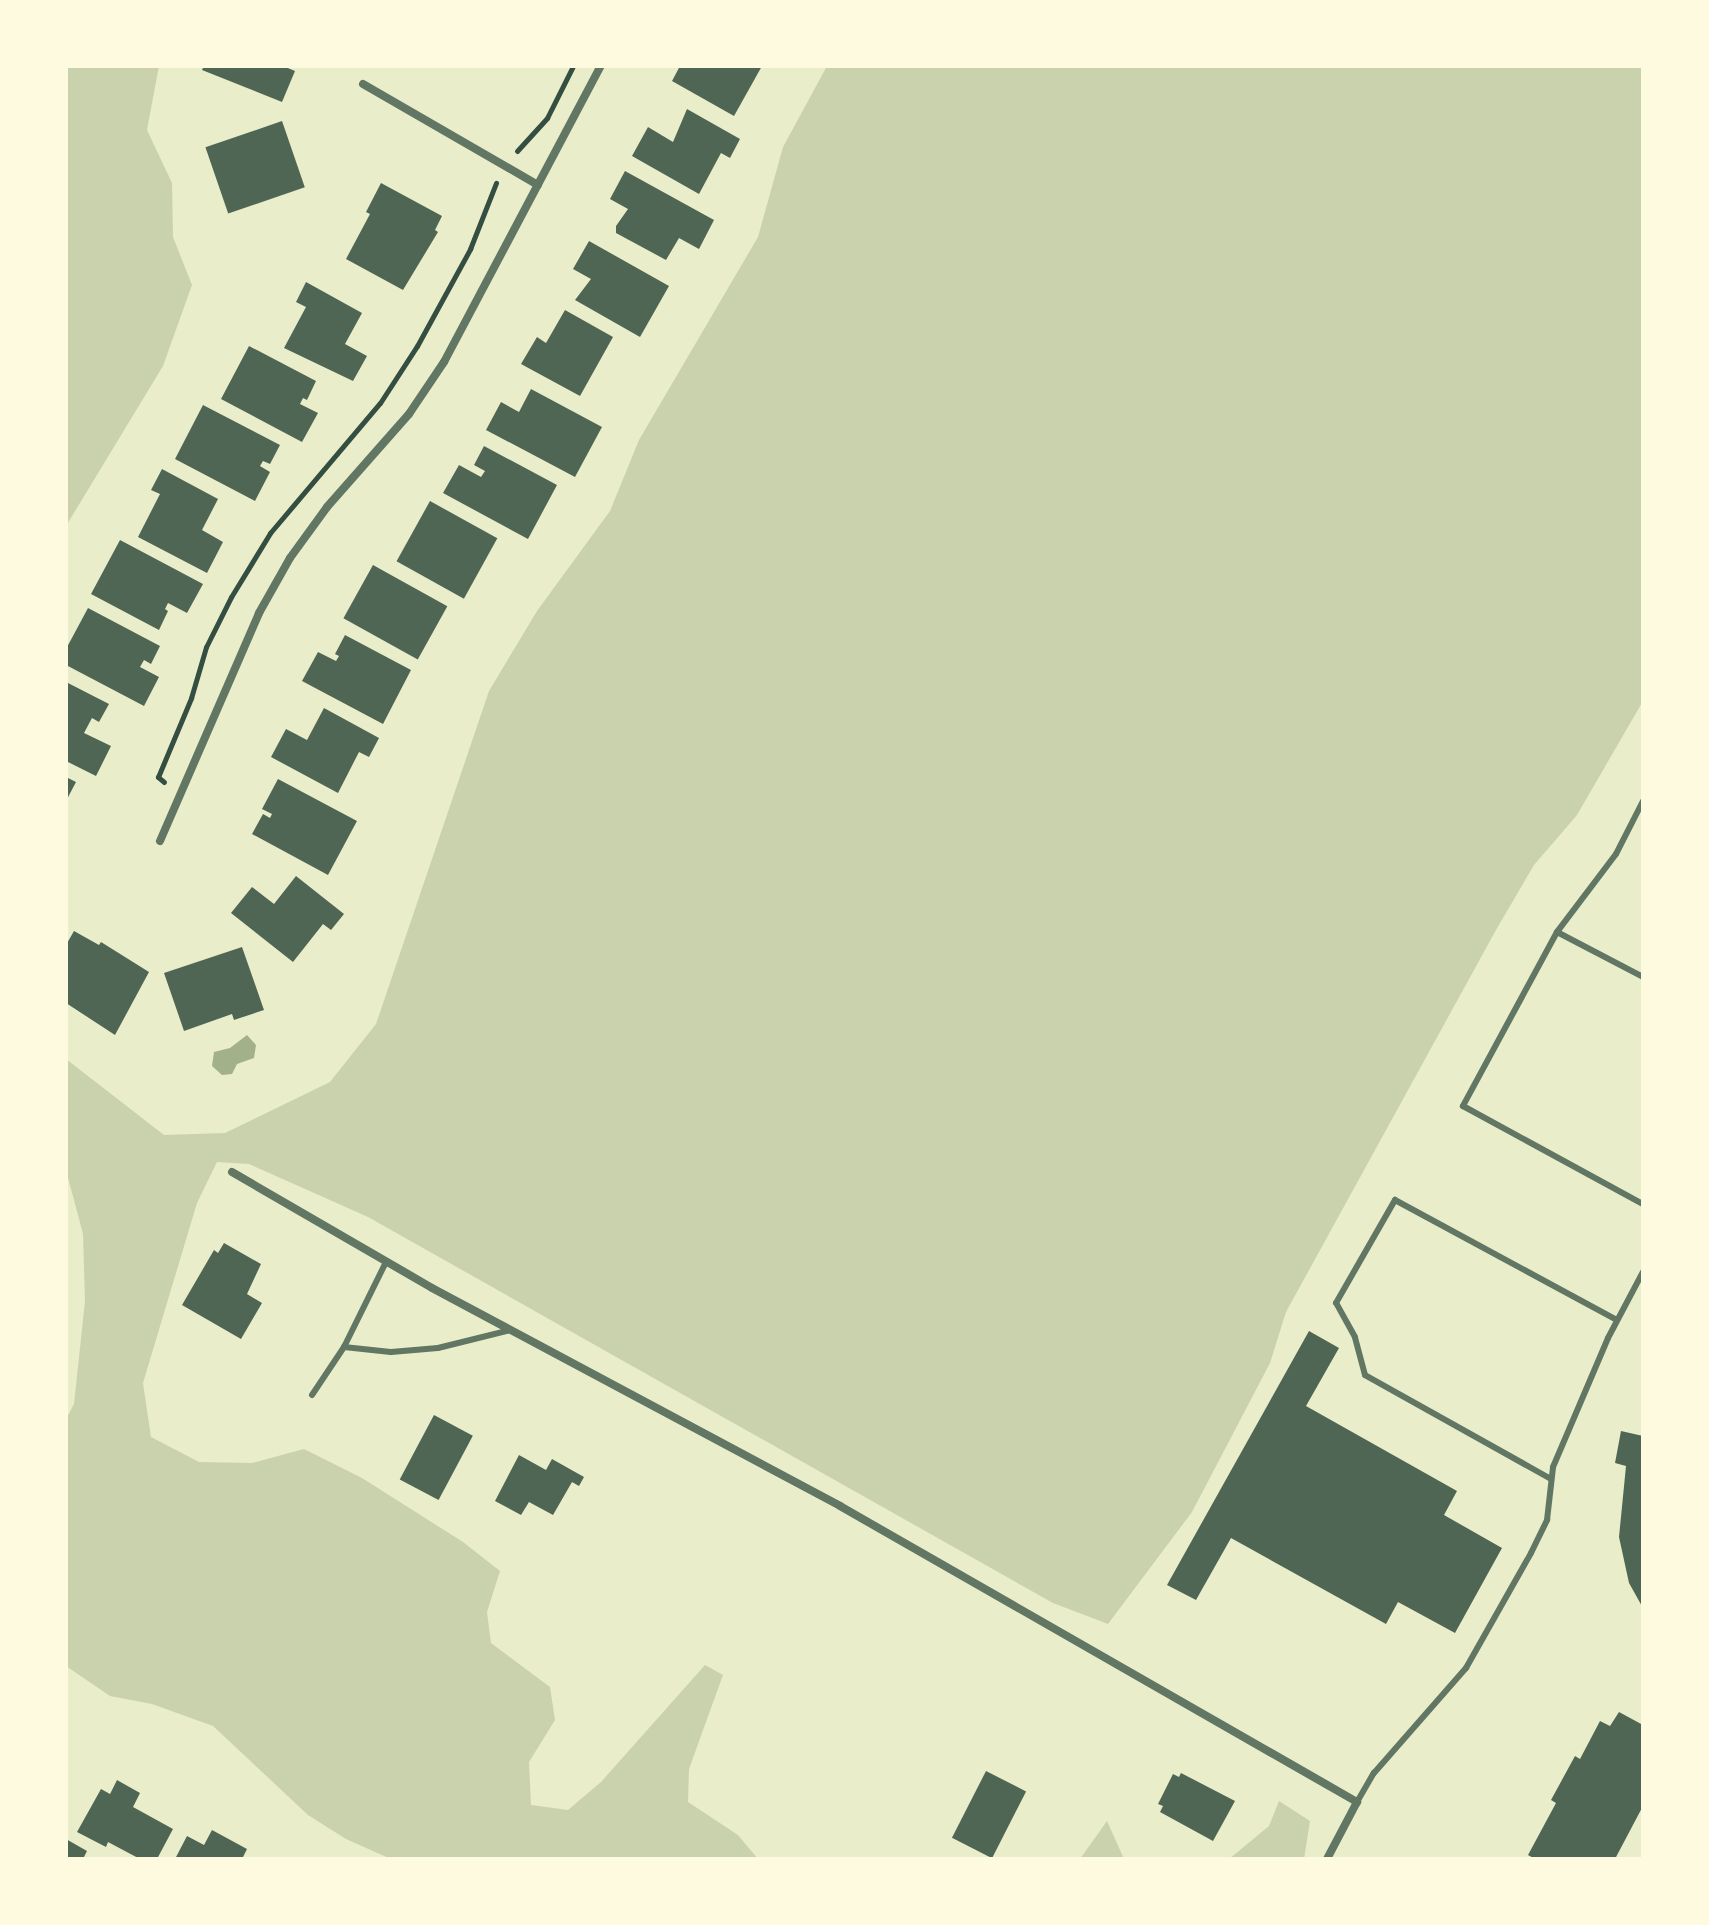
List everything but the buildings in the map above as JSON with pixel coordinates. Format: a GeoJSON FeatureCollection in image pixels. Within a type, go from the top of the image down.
{"type":"FeatureCollection","features":[{"type":"Feature","properties":{"kind":"street"},"geometry":{"type":"LineString","coordinates":[[160,841],[259,613],[290,558],[327,507],[409,414],[444,362],[601,66]]}},
{"type":"Feature","properties":{"kind":"street"},"geometry":{"type":"LineString","coordinates":[[363,84],[538,185]]}},
{"type":"Feature","properties":{"kind":"street"},"geometry":{"type":"LineString","coordinates":[[232,1172],[386,1262],[840,1506],[1357,1802],[1327,1859]]}},
{"type":"Feature","properties":{"kind":"lane"},"geometry":{"type":"LineString","coordinates":[[1643,801],[1616,854],[1557,932],[1463,1106],[1643,1204]]}},
{"type":"Feature","properties":{"kind":"lane"},"geometry":{"type":"LineString","coordinates":[[1557,932],[1643,977]]}},
{"type":"Feature","properties":{"kind":"lane"},"geometry":{"type":"LineString","coordinates":[[1551,1479],[1365,1375],[1355,1337],[1336,1303],[1395,1200],[1617,1320]]}},
{"type":"Feature","properties":{"kind":"lane"},"geometry":{"type":"LineString","coordinates":[[312,1395],[344,1347],[386,1262]]}},
{"type":"Feature","properties":{"kind":"lane"},"geometry":{"type":"LineString","coordinates":[[1357,1802],[1368,1780],[1466,1668],[1547,1520],[1553,1467],[1617,1320],[1643,1272]]}},
{"type":"Feature","properties":{"kind":"lane"},"geometry":{"type":"LineString","coordinates":[[1634,1288],[1643,1293]]}},
{"type":"Feature","properties":{"kind":"lane"},"geometry":{"type":"LineString","coordinates":[[344,1347],[391,1352],[438,1348],[510,1330]]}},
{"type":"Feature","properties":{"kind":"path"},"geometry":{"type":"LineString","coordinates":[[180,794],[158,777],[191,698],[206,647],[231,597],[270,533],[380,403],[417,346],[470,249],[481,226],[483,209],[507,167],[547,118],[573,66]]}},
{"type":"Feature","properties":{"kind":"shaded area"},"geometry":{"type":"Polygon","coordinates":[[[66,66],[159,66],[147,130],[172,183],[173,237],[192,285],[163,366],[66,526],[66,66]]]}},
{"type":"Feature","properties":{"kind":"shaded area"},"geometry":{"type":"Polygon","coordinates":[[[827,66],[1643,66],[1643,701],[1577,815],[1534,865],[1496,930],[1286,1312],[1270,1363],[1192,1512],[1108,1624],[1053,1603],[368,1217],[249,1164],[217,1162],[197,1203],[143,1383],[151,1437],[199,1462],[252,1463],[304,1449],[362,1478],[463,1542],[500,1571],[487,1612],[491,1643],[550,1687],[555,1720],[529,1762],[531,1805],[568,1810],[601,1782],[705,1665],[723,1675],[689,1769],[688,1802],[738,1835],[758,1859],[391,1859],[346,1839],[308,1815],[213,1726],[152,1704],[110,1696],[66,1666],[66,1419],[74,1404],[85,1301],[83,1234],[66,1170],[66,1059],[164,1135],[225,1133],[330,1082],[376,1024],[489,691],[537,611],[610,511],[639,440],[758,237],[783,147],[827,66]]]}},
{"type":"Feature","properties":{"kind":"shaded area"},"geometry":{"type":"Polygon","coordinates":[[[247,1035],[256,1045],[254,1058],[237,1064],[232,1074],[222,1075],[212,1066],[214,1052],[230,1048],[247,1035]]]}},
{"type":"Feature","properties":{"kind":"shaded area"},"geometry":{"type":"Polygon","coordinates":[[[1279,1801],[1310,1821],[1304,1859],[1229,1859],[1269,1826],[1279,1801]]]}},
{"type":"Feature","properties":{"kind":"shaded area"},"geometry":{"type":"Polygon","coordinates":[[[1107,1821],[1124,1859],[1080,1859],[1107,1821]]]}}]}
